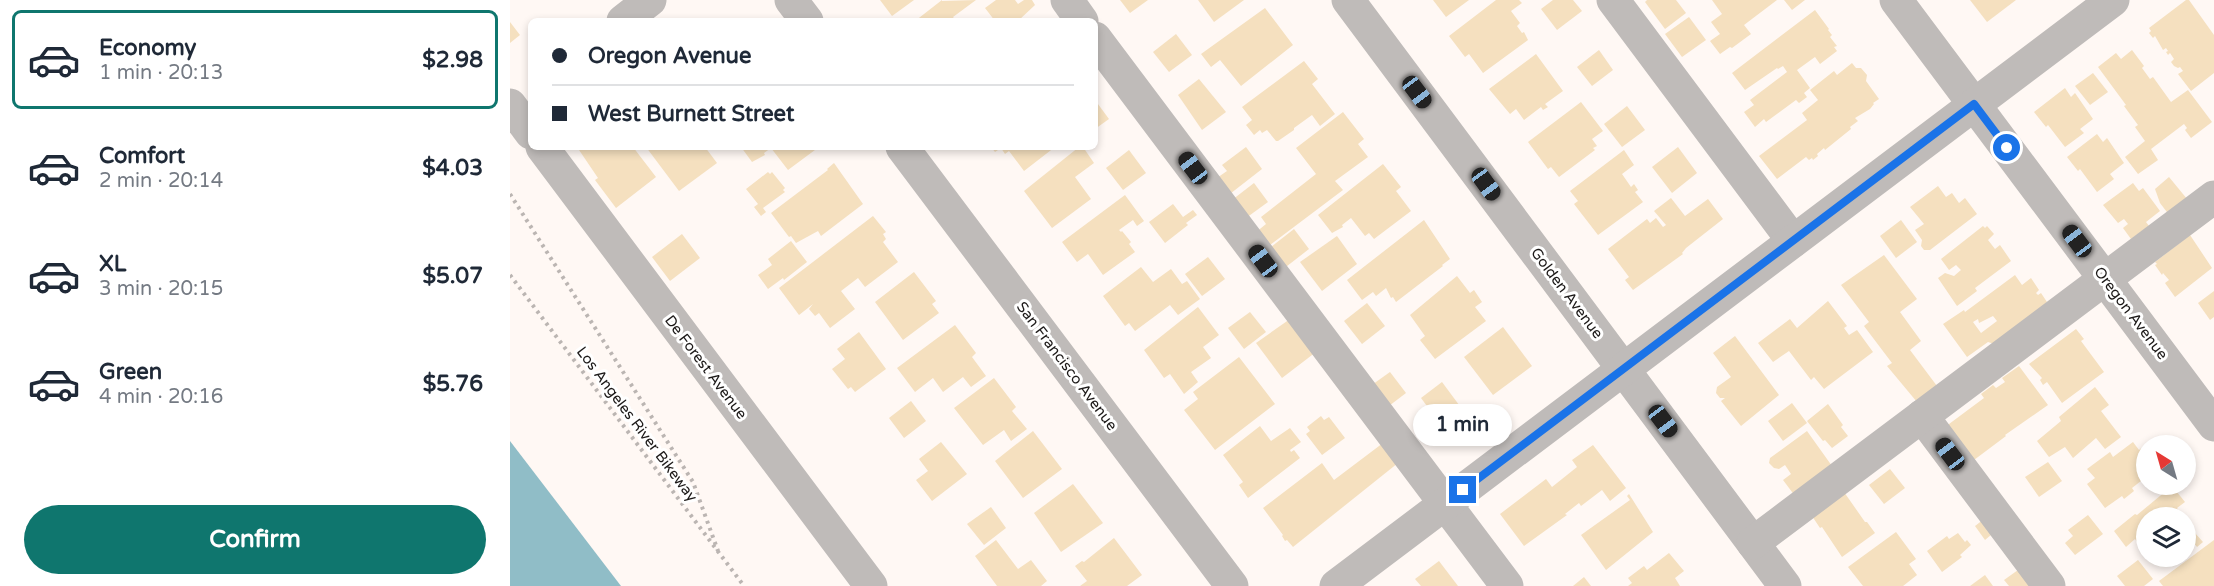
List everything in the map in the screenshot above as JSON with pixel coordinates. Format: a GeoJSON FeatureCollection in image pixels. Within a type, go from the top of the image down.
{"type":"FeatureCollection","features":[{"type":"Feature","properties":{"kind":"street"},"geometry":{"type":"LineString","coordinates":[[627,18],[650,0]]}},
{"type":"Feature","properties":{"kind":"street"},"geometry":{"type":"LineString","coordinates":[[791,0],[805,18]]}},
{"type":"Feature","properties":{"kind":"street"},"geometry":{"type":"LineString","coordinates":[[1066,0],[1080,18]]}},
{"type":"Feature","properties":{"kind":"street","name":"Golden Avenue"},"geometry":{"type":"LineString","coordinates":[[1348,0],[1785,586]]}},
{"type":"Feature","properties":{"kind":"street"},"geometry":{"type":"LineString","coordinates":[[1613,0],[1793,241]]}},
{"type":"Feature","properties":{"kind":"street","name":"Oregon Avenue"},"geometry":{"type":"LineString","coordinates":[[1896,0],[2214,425]]}},
{"type":"Feature","properties":{"kind":"street"},"geometry":{"type":"LineString","coordinates":[[1336,586],[2112,0]]}},
{"type":"Feature","properties":{"kind":"street"},"geometry":{"type":"LineString","coordinates":[[1098,42],[1507,586]]}},
{"type":"Feature","properties":{"kind":"street"},"geometry":{"type":"LineString","coordinates":[[528,92],[510,105],[528,129]]}},
{"type":"Feature","properties":{"kind":"street","name":"De Forest Avenue"},"geometry":{"type":"LineString","coordinates":[[544,150],[871,586]]}},
{"type":"Feature","properties":{"kind":"street","name":"San Francisco Avenue"},"geometry":{"type":"LineString","coordinates":[[904,150],[1232,586]]}},
{"type":"Feature","properties":{"kind":"street"},"geometry":{"type":"LineString","coordinates":[[1753,543],[2214,197]]}},
{"type":"Feature","properties":{"kind":"street"},"geometry":{"type":"LineString","coordinates":[[1922,416],[2049,586]]}},
{"type":"Feature","properties":{"kind":"path"},"geometry":{"type":"LineString","coordinates":[[510,194],[693,482],[718,551]]}},
{"type":"Feature","properties":{"kind":"path","name":"Los Angeles River Bikeway"},"geometry":{"type":"LineString","coordinates":[[510,275],[744,586]]}},
{"type":"Feature","properties":{"kind":"water"},"geometry":{"type":"Polygon","coordinates":[[[510,441],[621,586],[510,586],[510,441]]]}},
{"type":"Feature","properties":{"kind":"building"},"geometry":{"type":"Polygon","coordinates":[[[880,0],[914,0],[892,16],[880,0]]]}},
{"type":"Feature","properties":{"kind":"building"},"geometry":{"type":"Polygon","coordinates":[[[942,0],[976,0],[954,18],[919,18],[942,0]]]}},
{"type":"Feature","properties":{"kind":"building"},"geometry":{"type":"Polygon","coordinates":[[[996,0],[1015,0],[1018,4],[1024,0],[1032,0],[1035,5],[1021,18],[993,18],[985,8],[996,0]]]}},
{"type":"Feature","properties":{"kind":"building"},"geometry":{"type":"Polygon","coordinates":[[[1120,0],[1148,0],[1130,13],[1120,0]]]}},
{"type":"Feature","properties":{"kind":"building"},"geometry":{"type":"Polygon","coordinates":[[[1198,0],[1244,0],[1214,22],[1198,0]]]}},
{"type":"Feature","properties":{"kind":"building"},"geometry":{"type":"Polygon","coordinates":[[[1433,0],[1469,0],[1446,17],[1433,0]]]}},
{"type":"Feature","properties":{"kind":"building"},"geometry":{"type":"Polygon","coordinates":[[[1496,0],[1519,0],[1522,3],[1511,11],[1520,23],[1517,26],[1528,40],[1483,73],[1469,54],[1465,57],[1449,36],[1496,0]]]}},
{"type":"Feature","properties":{"kind":"building"},"geometry":{"type":"Polygon","coordinates":[[[1553,0],[1573,0],[1582,11],[1557,30],[1541,9],[1553,0]]]}},
{"type":"Feature","properties":{"kind":"building"},"geometry":{"type":"Polygon","coordinates":[[[1647,0],[1676,0],[1686,13],[1665,29],[1645,2],[1647,0]]]}},
{"type":"Feature","properties":{"kind":"building"},"geometry":{"type":"Polygon","coordinates":[[[1712,0],[1777,0],[1744,25],[1751,34],[1720,54],[1710,41],[1720,34],[1711,22],[1722,14],[1712,0]]]}},
{"type":"Feature","properties":{"kind":"building"},"geometry":{"type":"Polygon","coordinates":[[[1784,0],[1805,0],[1792,10],[1784,0]]]}},
{"type":"Feature","properties":{"kind":"building"},"geometry":{"type":"Polygon","coordinates":[[[1970,0],[2016,0],[1987,22],[1970,0]]]}},
{"type":"Feature","properties":{"kind":"building"},"geometry":{"type":"Polygon","coordinates":[[[2189,0],[2214,35],[2214,73],[2191,91],[2178,74],[2183,71],[2171,62],[2174,59],[2170,53],[2168,55],[2166,48],[2163,50],[2155,36],[2153,38],[2149,33],[2151,31],[2149,28],[2189,0]]]}},
{"type":"Feature","properties":{"kind":"building"},"geometry":{"type":"Polygon","coordinates":[[[1265,8],[1293,45],[1241,86],[1220,60],[1211,67],[1201,54],[1265,8]]]}},
{"type":"Feature","properties":{"kind":"building"},"geometry":{"type":"Polygon","coordinates":[[[1815,10],[1829,29],[1837,51],[1820,64],[1815,57],[1797,70],[1810,88],[1804,93],[1807,97],[1799,103],[1796,100],[1766,122],[1764,119],[1755,127],[1744,112],[1754,105],[1750,100],[1787,72],[1783,66],[1777,68],[1745,90],[1732,73],[1815,10]]]}},
{"type":"Feature","properties":{"kind":"building"},"geometry":{"type":"Polygon","coordinates":[[[1689,17],[1706,40],[1682,57],[1665,34],[1689,17]]]}},
{"type":"Feature","properties":{"kind":"building"},"geometry":{"type":"Polygon","coordinates":[[[510,22],[520,35],[510,43],[510,22]]]}},
{"type":"Feature","properties":{"kind":"building"},"geometry":{"type":"Polygon","coordinates":[[[1176,34],[1192,55],[1169,72],[1153,52],[1176,34]]]}},
{"type":"Feature","properties":{"kind":"building"},"geometry":{"type":"Polygon","coordinates":[[[1599,50],[1613,70],[1592,86],[1577,67],[1599,50]]]}},
{"type":"Feature","properties":{"kind":"building"},"geometry":{"type":"Polygon","coordinates":[[[2132,50],[2150,79],[2153,77],[2171,102],[2188,90],[2212,122],[2191,138],[2184,124],[2151,149],[2158,160],[2138,174],[2125,157],[2145,141],[2135,127],[2138,125],[2124,106],[2126,105],[2098,67],[2116,53],[2121,59],[2132,50]]]}},
{"type":"Feature","properties":{"kind":"building"},"geometry":{"type":"Polygon","coordinates":[[[1536,54],[1563,91],[1545,104],[1548,107],[1543,110],[1541,107],[1524,120],[1516,109],[1510,114],[1489,89],[1536,54]]]}},
{"type":"Feature","properties":{"kind":"building"},"geometry":{"type":"Polygon","coordinates":[[[1304,61],[1318,79],[1312,84],[1335,114],[1320,126],[1312,115],[1278,141],[1267,130],[1262,133],[1260,130],[1254,135],[1246,125],[1252,120],[1242,107],[1304,61]]]}},
{"type":"Feature","properties":{"kind":"building"},"geometry":{"type":"Polygon","coordinates":[[[1852,63],[1867,75],[1866,81],[1879,99],[1870,109],[1855,118],[1858,121],[1850,127],[1851,129],[1825,150],[1824,148],[1813,160],[1806,157],[1777,179],[1759,156],[1807,120],[1802,113],[1818,100],[1810,90],[1834,71],[1837,75],[1852,63]]]}},
{"type":"Feature","properties":{"kind":"building"},"geometry":{"type":"Polygon","coordinates":[[[2093,73],[2108,92],[2090,105],[2075,86],[2093,73]]]}},
{"type":"Feature","properties":{"kind":"building"},"geometry":{"type":"Polygon","coordinates":[[[1199,79],[1226,112],[1202,130],[1178,95],[1199,79]]]}},
{"type":"Feature","properties":{"kind":"building"},"geometry":{"type":"Polygon","coordinates":[[[2065,88],[2071,97],[2075,93],[2093,119],[2080,129],[2084,133],[2065,147],[2048,125],[2046,127],[2034,112],[2065,88]]]}},
{"type":"Feature","properties":{"kind":"building"},"geometry":{"type":"Polygon","coordinates":[[[1581,102],[1603,131],[1592,139],[1597,146],[1593,148],[1595,150],[1559,177],[1551,167],[1548,169],[1528,142],[1581,102]]]}},
{"type":"Feature","properties":{"kind":"building"},"geometry":{"type":"Polygon","coordinates":[[[1098,104],[1109,119],[1098,127],[1098,104]]]}},
{"type":"Feature","properties":{"kind":"building"},"geometry":{"type":"Polygon","coordinates":[[[1627,106],[1645,130],[1622,147],[1604,124],[1627,106]]]}},
{"type":"Feature","properties":{"kind":"building"},"geometry":{"type":"Polygon","coordinates":[[[1343,112],[1364,139],[1358,144],[1368,157],[1335,181],[1343,190],[1266,248],[1255,233],[1266,224],[1261,217],[1316,174],[1296,148],[1343,112]]]}},
{"type":"Feature","properties":{"kind":"building"},"geometry":{"type":"Polygon","coordinates":[[[2097,134],[2103,142],[2107,138],[2124,163],[2110,174],[2114,179],[2097,192],[2080,169],[2078,171],[2067,157],[2097,134]]]}},
{"type":"Feature","properties":{"kind":"building"},"geometry":{"type":"Polygon","coordinates":[[[1246,147],[1262,169],[1226,197],[1214,180],[1227,171],[1222,165],[1246,147]]]}},
{"type":"Feature","properties":{"kind":"building"},"geometry":{"type":"Polygon","coordinates":[[[1678,147],[1697,173],[1672,193],[1652,167],[1678,147]]]}},
{"type":"Feature","properties":{"kind":"building"},"geometry":{"type":"Polygon","coordinates":[[[579,150],[635,150],[656,177],[616,208],[595,180],[598,178],[579,150]]]}},
{"type":"Feature","properties":{"kind":"building"},"geometry":{"type":"Polygon","coordinates":[[[648,150],[707,150],[717,163],[679,191],[648,150]]]}},
{"type":"Feature","properties":{"kind":"building"},"geometry":{"type":"Polygon","coordinates":[[[743,150],[768,150],[764,153],[765,155],[752,162],[743,150]]]}},
{"type":"Feature","properties":{"kind":"building"},"geometry":{"type":"Polygon","coordinates":[[[773,150],[815,150],[788,170],[773,150]]]}},
{"type":"Feature","properties":{"kind":"building"},"geometry":{"type":"Polygon","coordinates":[[[1002,150],[1051,150],[1024,171],[1009,151],[1005,154],[1002,150]]]}},
{"type":"Feature","properties":{"kind":"building"},"geometry":{"type":"Polygon","coordinates":[[[1075,150],[1085,150],[1094,163],[1075,177],[1091,199],[1052,228],[1024,191],[1075,150]]]}},
{"type":"Feature","properties":{"kind":"building"},"geometry":{"type":"Polygon","coordinates":[[[1129,150],[1146,173],[1123,190],[1106,168],[1129,150]]]}},
{"type":"Feature","properties":{"kind":"building"},"geometry":{"type":"Polygon","coordinates":[[[1624,150],[1634,165],[1622,174],[1631,187],[1634,184],[1638,190],[1635,192],[1643,202],[1598,235],[1574,204],[1578,201],[1570,191],[1624,150]]]}},
{"type":"Feature","properties":{"kind":"building"},"geometry":{"type":"Polygon","coordinates":[[[834,163],[863,204],[821,236],[818,231],[796,243],[771,213],[834,163]]]}},
{"type":"Feature","properties":{"kind":"building"},"geometry":{"type":"Polygon","coordinates":[[[1383,164],[1401,187],[1396,191],[1411,211],[1374,239],[1369,233],[1365,236],[1351,218],[1342,225],[1343,227],[1332,233],[1318,215],[1383,164]]]}},
{"type":"Feature","properties":{"kind":"building"},"geometry":{"type":"Polygon","coordinates":[[[768,172],[770,174],[772,172],[785,188],[783,190],[785,192],[763,208],[766,212],[761,216],[754,207],[758,204],[746,189],[768,172]]]}},
{"type":"Feature","properties":{"kind":"building"},"geometry":{"type":"Polygon","coordinates":[[[2169,177],[2192,205],[2173,220],[2160,203],[2155,189],[2169,177]]]}},
{"type":"Feature","properties":{"kind":"building"},"geometry":{"type":"Polygon","coordinates":[[[1254,183],[1268,202],[1246,218],[1232,200],[1254,183]]]}},
{"type":"Feature","properties":{"kind":"building"},"geometry":{"type":"Polygon","coordinates":[[[2133,183],[2139,191],[2143,188],[2160,211],[2146,222],[2149,226],[2131,239],[2123,228],[2128,224],[2124,219],[2118,223],[2103,205],[2133,183]]]}},
{"type":"Feature","properties":{"kind":"building"},"geometry":{"type":"Polygon","coordinates":[[[1938,186],[1946,197],[1952,193],[1959,203],[1965,198],[1977,214],[1930,250],[1924,250],[1921,246],[1922,240],[1915,230],[1924,224],[1910,207],[1938,186]]]}},
{"type":"Feature","properties":{"kind":"building"},"geometry":{"type":"Polygon","coordinates":[[[1125,195],[1144,221],[1137,226],[1133,220],[1119,230],[1131,242],[1129,244],[1135,252],[1103,275],[1088,254],[1077,262],[1062,242],[1125,195]]]}},
{"type":"Feature","properties":{"kind":"building"},"geometry":{"type":"Polygon","coordinates":[[[1671,198],[1685,216],[1708,199],[1723,219],[1686,248],[1683,254],[1633,290],[1625,280],[1629,277],[1608,249],[1647,219],[1650,223],[1656,218],[1663,227],[1666,225],[1654,211],[1671,198]]]}},
{"type":"Feature","properties":{"kind":"building"},"geometry":{"type":"Polygon","coordinates":[[[1173,204],[1183,217],[1193,210],[1197,215],[1165,243],[1149,222],[1173,204]]]}},
{"type":"Feature","properties":{"kind":"building"},"geometry":{"type":"Polygon","coordinates":[[[873,216],[886,232],[883,234],[886,239],[883,242],[898,262],[865,287],[858,278],[841,291],[855,309],[830,328],[819,313],[815,316],[809,309],[813,304],[799,315],[779,288],[873,216]]]}},
{"type":"Feature","properties":{"kind":"building"},"geometry":{"type":"Polygon","coordinates":[[[1424,220],[1450,259],[1396,302],[1386,288],[1376,296],[1373,292],[1362,300],[1347,280],[1424,220]]]}},
{"type":"Feature","properties":{"kind":"building"},"geometry":{"type":"Polygon","coordinates":[[[1901,220],[1917,242],[1896,258],[1880,236],[1901,220]]]}},
{"type":"Feature","properties":{"kind":"building"},"geometry":{"type":"Polygon","coordinates":[[[1983,226],[1985,228],[1987,226],[1994,234],[1988,240],[1995,249],[2000,245],[2011,261],[1975,288],[1977,291],[1957,306],[1938,278],[1945,273],[1954,276],[1961,270],[1956,265],[1949,270],[1941,259],[1983,226]]]}},
{"type":"Feature","properties":{"kind":"building"},"geometry":{"type":"Polygon","coordinates":[[[1294,229],[1309,249],[1282,270],[1267,250],[1294,229]]]}},
{"type":"Feature","properties":{"kind":"building"},"geometry":{"type":"Polygon","coordinates":[[[682,234],[700,258],[670,281],[652,257],[682,234]]]}},
{"type":"Feature","properties":{"kind":"building"},"geometry":{"type":"Polygon","coordinates":[[[2190,235],[2212,268],[2175,297],[2165,283],[2169,280],[2163,273],[2162,275],[2155,262],[2190,235]]]}},
{"type":"Feature","properties":{"kind":"building"},"geometry":{"type":"Polygon","coordinates":[[[1337,236],[1357,264],[1322,291],[1300,262],[1337,236]]]}},
{"type":"Feature","properties":{"kind":"building"},"geometry":{"type":"Polygon","coordinates":[[[791,241],[807,262],[768,289],[758,275],[772,265],[768,259],[791,241]]]}},
{"type":"Feature","properties":{"kind":"building"},"geometry":{"type":"Polygon","coordinates":[[[1884,255],[1917,299],[1900,312],[1921,341],[1910,350],[1937,386],[1917,402],[1887,366],[1892,363],[1864,326],[1869,322],[1841,285],[1884,255]]]}},
{"type":"Feature","properties":{"kind":"building"},"geometry":{"type":"Polygon","coordinates":[[[1208,257],[1225,279],[1202,296],[1185,274],[1208,257]]]}},
{"type":"Feature","properties":{"kind":"building"},"geometry":{"type":"Polygon","coordinates":[[[1141,267],[1153,282],[1171,269],[1182,284],[1187,281],[1200,299],[1178,315],[1170,305],[1135,331],[1129,323],[1125,326],[1103,296],[1141,267]]]}},
{"type":"Feature","properties":{"kind":"building"},"geometry":{"type":"Polygon","coordinates":[[[914,272],[936,301],[932,304],[939,313],[903,340],[875,302],[914,272]]]}},
{"type":"Feature","properties":{"kind":"building"},"geometry":{"type":"Polygon","coordinates":[[[2015,275],[2022,285],[2031,278],[2039,290],[2036,293],[2038,295],[2041,293],[2047,302],[2004,347],[1988,342],[1967,357],[1943,324],[1964,310],[1965,312],[2015,275]],[[1993,316],[1979,323],[1978,319],[1973,322],[1981,333],[1997,321],[1993,316]]]}},
{"type":"Feature","properties":{"kind":"building"},"geometry":{"type":"Polygon","coordinates":[[[1457,276],[1470,293],[1474,290],[1482,302],[1475,307],[1486,321],[1435,359],[1420,340],[1425,336],[1410,315],[1457,276]]]}},
{"type":"Feature","properties":{"kind":"building"},"geometry":{"type":"Polygon","coordinates":[[[2214,291],[2214,317],[2210,320],[2198,303],[2214,291]]]}},
{"type":"Feature","properties":{"kind":"building"},"geometry":{"type":"Polygon","coordinates":[[[1828,301],[1847,326],[1844,328],[1849,335],[1857,330],[1873,352],[1824,389],[1814,377],[1811,380],[1789,351],[1773,362],[1758,343],[1790,319],[1797,328],[1828,301]]]}},
{"type":"Feature","properties":{"kind":"building"},"geometry":{"type":"Polygon","coordinates":[[[1367,303],[1385,326],[1362,344],[1344,321],[1367,303]]]}},
{"type":"Feature","properties":{"kind":"building"},"geometry":{"type":"Polygon","coordinates":[[[1198,307],[1219,335],[1203,347],[1211,358],[1191,372],[1198,382],[1184,394],[1170,374],[1164,378],[1144,350],[1198,307]]]}},
{"type":"Feature","properties":{"kind":"building"},"geometry":{"type":"Polygon","coordinates":[[[1250,312],[1266,332],[1244,349],[1228,328],[1250,312]]]}},
{"type":"Feature","properties":{"kind":"building"},"geometry":{"type":"Polygon","coordinates":[[[1290,319],[1316,352],[1282,378],[1256,343],[1290,319]]]}},
{"type":"Feature","properties":{"kind":"building"},"geometry":{"type":"Polygon","coordinates":[[[955,325],[976,353],[972,357],[986,376],[971,387],[963,377],[943,392],[933,378],[915,392],[897,368],[955,325]]]}},
{"type":"Feature","properties":{"kind":"building"},"geometry":{"type":"Polygon","coordinates":[[[1503,327],[1532,366],[1493,395],[1464,357],[1503,327]]]}},
{"type":"Feature","properties":{"kind":"building"},"geometry":{"type":"Polygon","coordinates":[[[2076,329],[2084,339],[2081,341],[2104,372],[2062,403],[2047,382],[2043,385],[2040,380],[2042,378],[2029,364],[2076,329]]]}},
{"type":"Feature","properties":{"kind":"building"},"geometry":{"type":"Polygon","coordinates":[[[859,332],[886,369],[855,392],[851,387],[848,389],[832,369],[845,359],[837,349],[859,332]]]}},
{"type":"Feature","properties":{"kind":"building"},"geometry":{"type":"Polygon","coordinates":[[[1735,336],[1779,395],[1741,426],[1721,401],[1725,398],[1720,398],[1716,393],[1717,387],[1731,377],[1713,353],[1735,336]]]}},
{"type":"Feature","properties":{"kind":"building"},"geometry":{"type":"Polygon","coordinates":[[[1239,357],[1275,404],[1215,450],[1184,410],[1198,399],[1193,392],[1239,357]]]}},
{"type":"Feature","properties":{"kind":"building"},"geometry":{"type":"Polygon","coordinates":[[[2019,366],[2048,405],[1974,460],[1945,427],[1984,398],[1981,394],[1993,385],[1996,388],[2005,382],[2002,378],[2019,366]]]}},
{"type":"Feature","properties":{"kind":"building"},"geometry":{"type":"Polygon","coordinates":[[[1390,372],[1406,393],[1385,409],[1369,387],[1390,372]]]}},
{"type":"Feature","properties":{"kind":"building"},"geometry":{"type":"Polygon","coordinates":[[[994,378],[1016,407],[1012,411],[1027,429],[1011,441],[1004,430],[983,445],[954,408],[994,378]]]}},
{"type":"Feature","properties":{"kind":"building"},"geometry":{"type":"Polygon","coordinates":[[[1442,382],[1465,413],[1444,429],[1421,398],[1442,382]]]}},
{"type":"Feature","properties":{"kind":"building"},"geometry":{"type":"Polygon","coordinates":[[[2095,387],[2109,405],[2101,411],[2121,437],[2105,449],[2096,438],[2073,458],[2065,447],[2049,457],[2037,441],[2061,421],[2059,417],[2095,387]]]}},
{"type":"Feature","properties":{"kind":"building"},"geometry":{"type":"Polygon","coordinates":[[[911,401],[926,421],[904,438],[889,418],[911,401]]]}},
{"type":"Feature","properties":{"kind":"building"},"geometry":{"type":"Polygon","coordinates":[[[1792,403],[1807,423],[1783,441],[1768,421],[1792,403]]]}},
{"type":"Feature","properties":{"kind":"building"},"geometry":{"type":"Polygon","coordinates":[[[1828,404],[1848,436],[1832,448],[1825,440],[1823,441],[1807,421],[1828,404]]]}},
{"type":"Feature","properties":{"kind":"building"},"geometry":{"type":"Polygon","coordinates":[[[1321,416],[1324,420],[1329,417],[1345,438],[1322,455],[1306,434],[1310,431],[1307,427],[1321,416]]]}},
{"type":"Feature","properties":{"kind":"building"},"geometry":{"type":"Polygon","coordinates":[[[1260,426],[1271,441],[1290,428],[1301,442],[1290,450],[1291,452],[1294,450],[1300,458],[1248,498],[1239,485],[1243,482],[1223,455],[1260,426]]]}},
{"type":"Feature","properties":{"kind":"building"},"geometry":{"type":"Polygon","coordinates":[[[1033,431],[1062,469],[1023,498],[995,461],[1033,431]]]}},
{"type":"Feature","properties":{"kind":"building"},"geometry":{"type":"Polygon","coordinates":[[[1807,431],[1832,466],[1795,496],[1783,480],[1791,474],[1785,465],[1779,469],[1769,463],[1770,458],[1807,431]]]}},
{"type":"Feature","properties":{"kind":"building"},"geometry":{"type":"Polygon","coordinates":[[[941,442],[967,474],[932,501],[916,480],[928,471],[919,459],[941,442]]]}},
{"type":"Feature","properties":{"kind":"building"},"geometry":{"type":"Polygon","coordinates":[[[2133,442],[2136,446],[2136,485],[2132,488],[2134,491],[2124,499],[2122,496],[2105,508],[2087,484],[2095,478],[2087,469],[2110,452],[2113,457],[2133,442]]]}},
{"type":"Feature","properties":{"kind":"building"},"geometry":{"type":"Polygon","coordinates":[[[1383,443],[1398,463],[1293,547],[1287,540],[1285,541],[1263,508],[1322,463],[1334,480],[1383,443]]]}},
{"type":"Feature","properties":{"kind":"building"},"geometry":{"type":"Polygon","coordinates":[[[1593,445],[1626,488],[1610,501],[1602,490],[1581,506],[1579,503],[1565,514],[1567,515],[1524,546],[1500,514],[1546,479],[1552,487],[1577,467],[1572,460],[1593,445]]]}},
{"type":"Feature","properties":{"kind":"building"},"geometry":{"type":"Polygon","coordinates":[[[2048,462],[2062,481],[2039,497],[2025,477],[2048,462]]]}},
{"type":"Feature","properties":{"kind":"building"},"geometry":{"type":"Polygon","coordinates":[[[1890,469],[1905,488],[1884,504],[1869,485],[1890,469]]]}},
{"type":"Feature","properties":{"kind":"building"},"geometry":{"type":"Polygon","coordinates":[[[1073,484],[1103,523],[1061,552],[1034,513],[1073,484]]]}},
{"type":"Feature","properties":{"kind":"building"},"geometry":{"type":"Polygon","coordinates":[[[1844,492],[1875,533],[1842,557],[1812,516],[1844,492]]]}},
{"type":"Feature","properties":{"kind":"building"},"geometry":{"type":"Polygon","coordinates":[[[1629,494],[1653,532],[1606,570],[1581,535],[1630,500],[1627,496],[1629,494]]]}},
{"type":"Feature","properties":{"kind":"building"},"geometry":{"type":"Polygon","coordinates":[[[2161,495],[2179,495],[2185,502],[2178,507],[2147,507],[2161,495]]]}},
{"type":"Feature","properties":{"kind":"building"},"geometry":{"type":"Polygon","coordinates":[[[991,507],[1006,528],[984,545],[967,524],[991,507]]]}},
{"type":"Feature","properties":{"kind":"building"},"geometry":{"type":"Polygon","coordinates":[[[2135,514],[2136,540],[2126,547],[2114,531],[2135,514]]]}},
{"type":"Feature","properties":{"kind":"building"},"geometry":{"type":"Polygon","coordinates":[[[2088,515],[2103,534],[2075,555],[2065,543],[2073,536],[2068,530],[2088,515]]]}},
{"type":"Feature","properties":{"kind":"building"},"geometry":{"type":"Polygon","coordinates":[[[1988,516],[1998,529],[1985,540],[1975,526],[1988,516]]]}},
{"type":"Feature","properties":{"kind":"building"},"geometry":{"type":"Polygon","coordinates":[[[1896,532],[1916,559],[1909,564],[1917,575],[1903,586],[1863,586],[1848,567],[1896,532]]]}},
{"type":"Feature","properties":{"kind":"building"},"geometry":{"type":"Polygon","coordinates":[[[1958,533],[1965,542],[1967,540],[1971,545],[1960,555],[1962,557],[1942,572],[1927,551],[1947,536],[1949,539],[1958,533]]]}},
{"type":"Feature","properties":{"kind":"building"},"geometry":{"type":"Polygon","coordinates":[[[2196,534],[2203,542],[2196,546],[2196,534]]]}},
{"type":"Feature","properties":{"kind":"building"},"geometry":{"type":"Polygon","coordinates":[[[1114,538],[1142,575],[1127,586],[1080,586],[1087,581],[1075,566],[1084,562],[1114,538]]]}},
{"type":"Feature","properties":{"kind":"building"},"geometry":{"type":"Polygon","coordinates":[[[996,540],[1018,569],[1031,560],[1047,581],[1041,586],[997,586],[975,556],[996,540]]]}},
{"type":"Feature","properties":{"kind":"building"},"geometry":{"type":"Polygon","coordinates":[[[2214,540],[2214,586],[2163,586],[2159,581],[2178,567],[2196,567],[2196,553],[2214,540]]]}},
{"type":"Feature","properties":{"kind":"building"},"geometry":{"type":"Polygon","coordinates":[[[1669,553],[1684,571],[1675,578],[1680,586],[1628,586],[1632,583],[1628,578],[1644,566],[1647,570],[1669,553]]]}},
{"type":"Feature","properties":{"kind":"building"},"geometry":{"type":"Polygon","coordinates":[[[1439,561],[1458,586],[1421,586],[1415,579],[1439,561]]]}},
{"type":"Feature","properties":{"kind":"building"},"geometry":{"type":"Polygon","coordinates":[[[2136,562],[2136,567],[2144,567],[2153,579],[2144,586],[2125,586],[2117,576],[2136,562]]]}},
{"type":"Feature","properties":{"kind":"building"},"geometry":{"type":"Polygon","coordinates":[[[2025,565],[2031,586],[2009,586],[2004,580],[2025,565]]]}},
{"type":"Feature","properties":{"kind":"building"},"geometry":{"type":"Polygon","coordinates":[[[1985,575],[1993,586],[1970,586],[1985,575]]]}},
{"type":"Feature","properties":{"kind":"building"},"geometry":{"type":"Polygon","coordinates":[[[1584,577],[1591,586],[1573,586],[1584,577]]]}},
{"type":"Feature","properties":{"kind":"route"},"geometry":{"type":"LineString","coordinates":[[1463,490],[1974,104],[2007,148]]}}]}
